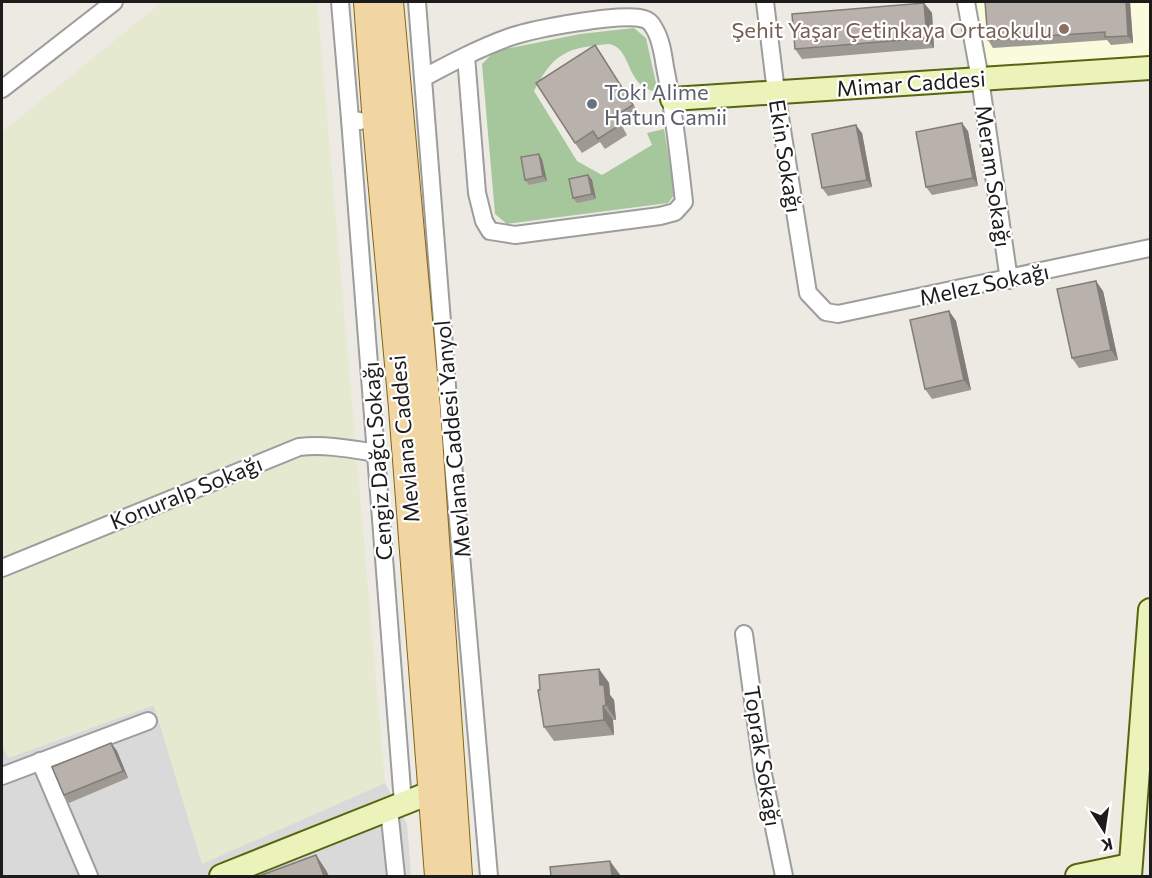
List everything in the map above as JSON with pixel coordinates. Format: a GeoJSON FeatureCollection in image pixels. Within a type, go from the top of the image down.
{"type":"FeatureCollection","features":[{"type":"Feature","properties":{"kind":"main road","name":"Mevlana Caddesi"},"geometry":{"type":"LineString","coordinates":[[367,2],[402,408],[438,876]]}},
{"type":"Feature","properties":{"kind":"main road","name":"Mevlana Caddesi"},"geometry":{"type":"LineString","coordinates":[[390,2],[427,408],[459,876]]}},
{"type":"Feature","properties":{"kind":"street"},"geometry":{"type":"LineString","coordinates":[[2,89],[114,2]]}},
{"type":"Feature","properties":{"kind":"street","name":"Cengiz Dağcı Sokağı"},"geometry":{"type":"LineString","coordinates":[[340,2],[377,453],[396,806],[396,876]]}},
{"type":"Feature","properties":{"kind":"street","name":"Mevlana Caddesi Yanyol"},"geometry":{"type":"LineString","coordinates":[[417,2],[453,463],[489,876]]}},
{"type":"Feature","properties":{"kind":"street","name":"Ekin Sokağı"},"geometry":{"type":"LineString","coordinates":[[765,2],[776,92],[807,293],[819,306]]}},
{"type":"Feature","properties":{"kind":"street","name":"Meram Sokağı"},"geometry":{"type":"LineString","coordinates":[[966,2],[980,79],[1009,280]]}},
{"type":"Feature","properties":{"kind":"street"},"geometry":{"type":"LineString","coordinates":[[423,78],[466,56],[512,37],[547,28],[604,19],[646,19],[653,26],[657,35],[672,99],[684,202],[675,212],[660,216],[515,235],[490,231],[484,221],[477,193],[466,56]]}},
{"type":"Feature","properties":{"kind":"street","name":"Mimar Caddesi"},"geometry":{"type":"LineString","coordinates":[[672,99],[1150,68]]}},
{"type":"Feature","properties":{"kind":"street"},"geometry":{"type":"LineString","coordinates":[[350,119],[376,124]]}},
{"type":"Feature","properties":{"kind":"street","name":"Melez Sokağı"},"geometry":{"type":"LineString","coordinates":[[819,306],[826,312],[838,314],[1009,280],[1150,248]]}},
{"type":"Feature","properties":{"kind":"street","name":"Konuralp Sokağı"},"geometry":{"type":"LineString","coordinates":[[2,568],[299,447],[332,446],[377,453]]}},
{"type":"Feature","properties":{"kind":"street"},"geometry":{"type":"LineString","coordinates":[[1077,876],[1130,871],[1150,610]]}},
{"type":"Feature","properties":{"kind":"street","name":"Toprak Sokağı"},"geometry":{"type":"LineString","coordinates":[[744,634],[763,774],[784,876]]}},
{"type":"Feature","properties":{"kind":"street"},"geometry":{"type":"LineString","coordinates":[[2,776],[148,721]]}},
{"type":"Feature","properties":{"kind":"street"},"geometry":{"type":"LineString","coordinates":[[40,761],[89,876]]}},
{"type":"Feature","properties":{"kind":"street"},"geometry":{"type":"LineString","coordinates":[[221,876],[432,792]]}},
{"type":"Feature","properties":{"kind":"shaded area"},"geometry":{"type":"Polygon","coordinates":[[[162,2],[317,2],[385,783],[202,864],[154,705],[8,758],[2,744],[2,132],[162,2]]]}},
{"type":"Feature","properties":{"kind":"shaded area","name":"Şehit Yaşar Çetinkaya Ortaokulu"},"geometry":{"type":"Polygon","coordinates":[[[972,2],[1150,2],[1150,60],[995,70],[981,57],[972,2]]]}},
{"type":"Feature","properties":{"kind":"shaded area"},"geometry":{"type":"Polygon","coordinates":[[[154,705],[202,863],[385,783],[407,824],[411,876],[2,876],[2,744],[8,758],[154,705]]]}},
{"type":"Feature","properties":{"kind":"green space"},"geometry":{"type":"Polygon","coordinates":[[[634,28],[646,38],[658,92],[647,89],[639,83],[622,52],[609,44],[572,50],[563,54],[548,68],[534,91],[577,161],[602,175],[652,145],[647,133],[664,129],[675,194],[668,203],[507,224],[495,214],[482,64],[495,51],[580,34],[634,28]]]}},
{"type":"Feature","properties":{"kind":"building"},"geometry":{"type":"Polygon","coordinates":[[[985,2],[1126,2],[1128,36],[1105,37],[1105,32],[988,40],[985,2]]]}},
{"type":"Feature","properties":{"kind":"building"},"geometry":{"type":"Polygon","coordinates":[[[924,3],[927,38],[795,49],[792,14],[924,3]]]}},
{"type":"Feature","properties":{"kind":"building","name":"Toki Alime Hatun Camii"},"geometry":{"type":"Polygon","coordinates":[[[595,45],[633,105],[615,116],[620,125],[598,139],[593,131],[575,143],[536,83],[595,45]]]}},
{"type":"Feature","properties":{"kind":"building"},"geometry":{"type":"Polygon","coordinates":[[[962,123],[973,178],[926,187],[916,132],[962,123]]]}},
{"type":"Feature","properties":{"kind":"building"},"geometry":{"type":"Polygon","coordinates":[[[856,125],[867,180],[822,188],[812,134],[856,125]]]}},
{"type":"Feature","properties":{"kind":"building"},"geometry":{"type":"Polygon","coordinates":[[[539,154],[543,176],[525,180],[521,157],[539,154]]]}},
{"type":"Feature","properties":{"kind":"building"},"geometry":{"type":"Polygon","coordinates":[[[588,175],[592,194],[573,198],[569,179],[588,175]]]}},
{"type":"Feature","properties":{"kind":"building"},"geometry":{"type":"Polygon","coordinates":[[[1096,281],[1111,350],[1072,358],[1057,289],[1096,281]]]}},
{"type":"Feature","properties":{"kind":"building"},"geometry":{"type":"Polygon","coordinates":[[[949,311],[964,380],[925,389],[910,320],[949,311]]]}},
{"type":"Feature","properties":{"kind":"building"},"geometry":{"type":"Polygon","coordinates":[[[599,669],[600,685],[604,685],[606,705],[603,706],[604,720],[544,727],[538,690],[540,690],[539,675],[599,669]]]}},
{"type":"Feature","properties":{"kind":"building"},"geometry":{"type":"Polygon","coordinates":[[[111,743],[123,771],[64,795],[52,767],[111,743]]]}},
{"type":"Feature","properties":{"kind":"building"},"geometry":{"type":"Polygon","coordinates":[[[316,855],[324,876],[259,876],[316,855]]]}},
{"type":"Feature","properties":{"kind":"building"},"geometry":{"type":"Polygon","coordinates":[[[610,861],[612,876],[551,876],[550,867],[610,861]]]}},
{"type":"Feature","properties":{"kind":"place","name":"Şehit Yaşar Çetinkaya Ortaokulu"},"geometry":{"type":"Point","coordinates":[1064,29]}},
{"type":"Feature","properties":{"kind":"place","name":"Toki Alime Hatun Camii"},"geometry":{"type":"Point","coordinates":[592,104]}}]}
